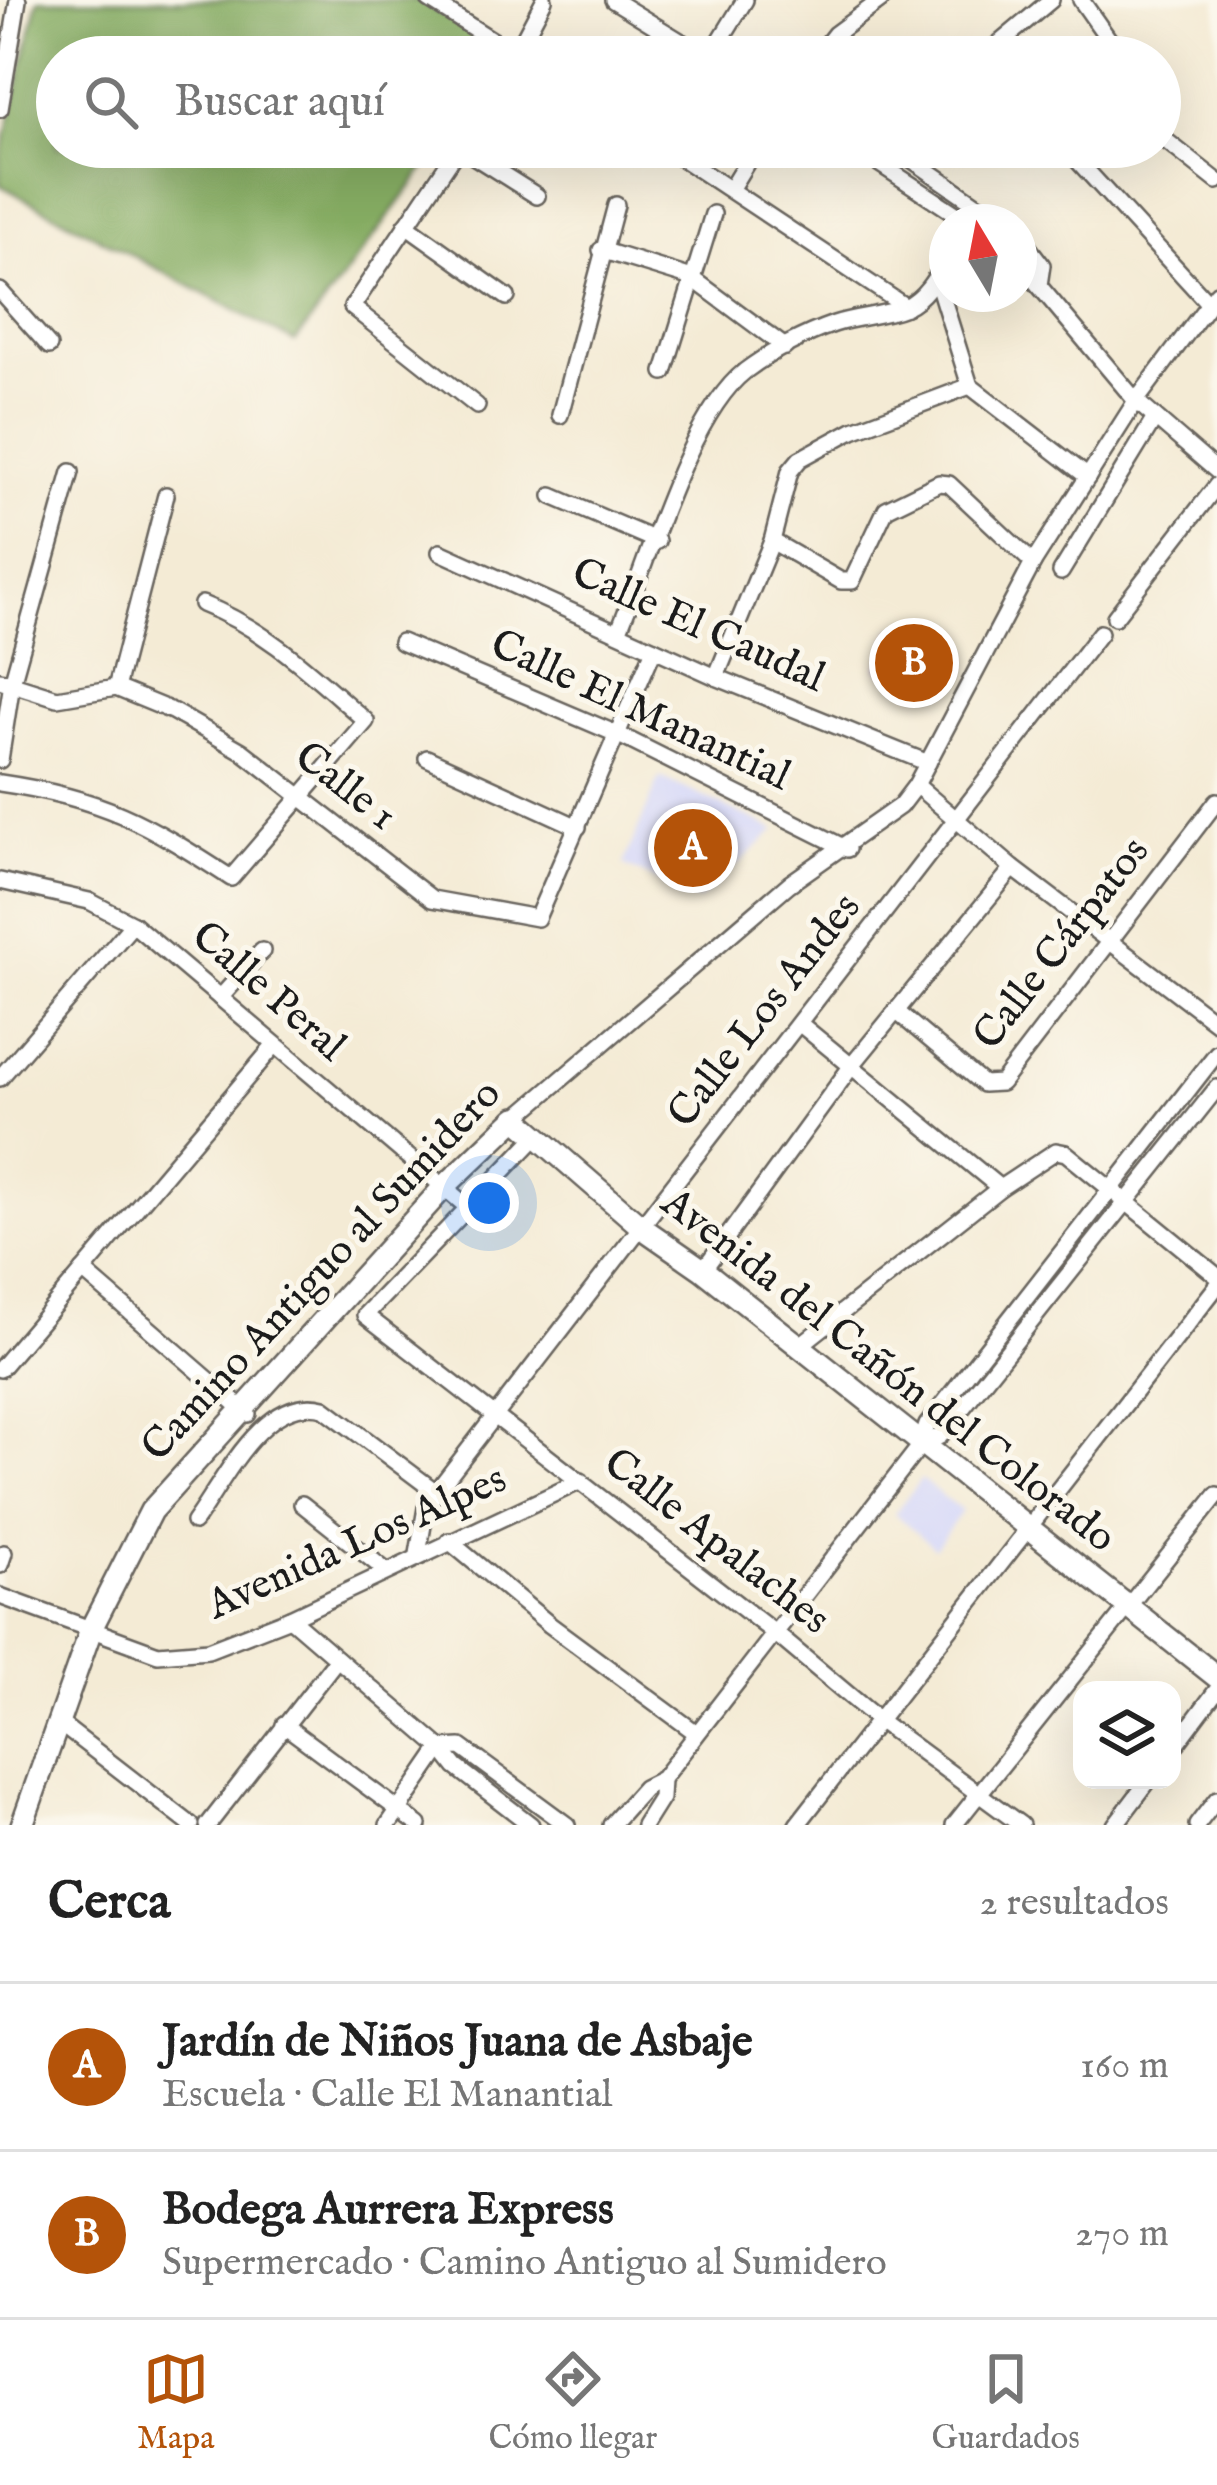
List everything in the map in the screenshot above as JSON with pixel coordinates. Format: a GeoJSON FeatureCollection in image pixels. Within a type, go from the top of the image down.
{"type":"FeatureCollection","features":[{"type":"Feature","properties":{"kind":"main road","name":"Avenida del Cañón del Colorado"},"geometry":{"type":"LineString","coordinates":[[516,1118],[644,1229],[703,1270],[1029,1533],[1217,1677]]}},
{"type":"Feature","properties":{"kind":"main road","name":"Camino Antiguo al Sumidero"},"geometry":{"type":"LineString","coordinates":[[22,1825],[92,1627],[151,1511],[443,1188],[516,1118]]}},
{"type":"Feature","properties":{"kind":"street"},"geometry":{"type":"LineString","coordinates":[[0,105],[19,0]]}},
{"type":"Feature","properties":{"kind":"street"},"geometry":{"type":"LineString","coordinates":[[429,0],[485,36]]}},
{"type":"Feature","properties":{"kind":"street"},"geometry":{"type":"LineString","coordinates":[[526,36],[544,0]]}},
{"type":"Feature","properties":{"kind":"street"},"geometry":{"type":"LineString","coordinates":[[613,0],[635,6],[678,36]]}},
{"type":"Feature","properties":{"kind":"street"},"geometry":{"type":"LineString","coordinates":[[722,36],[745,0]]}},
{"type":"Feature","properties":{"kind":"street"},"geometry":{"type":"LineString","coordinates":[[834,36],[881,0]]}},
{"type":"Feature","properties":{"kind":"street"},"geometry":{"type":"LineString","coordinates":[[1008,36],[1051,0]]}},
{"type":"Feature","properties":{"kind":"street"},"geometry":{"type":"LineString","coordinates":[[1081,0],[1106,36]]}},
{"type":"Feature","properties":{"kind":"street"},"geometry":{"type":"LineString","coordinates":[[0,14],[14,27]]}},
{"type":"Feature","properties":{"kind":"street"},"geometry":{"type":"LineString","coordinates":[[1181,153],[1217,181]]}},
{"type":"Feature","properties":{"kind":"street"},"geometry":{"type":"LineString","coordinates":[[445,168],[352,308],[477,406]]}},
{"type":"Feature","properties":{"kind":"street"},"geometry":{"type":"LineString","coordinates":[[492,168],[537,196]]}},
{"type":"Feature","properties":{"kind":"street"},"geometry":{"type":"LineString","coordinates":[[699,168],[906,307]]}},
{"type":"Feature","properties":{"kind":"street"},"geometry":{"type":"LineString","coordinates":[[731,188],[743,168]]}},
{"type":"Feature","properties":{"kind":"street"},"geometry":{"type":"LineString","coordinates":[[896,168],[944,204]]}},
{"type":"Feature","properties":{"kind":"street"},"geometry":{"type":"LineString","coordinates":[[924,168],[976,204]]}},
{"type":"Feature","properties":{"kind":"street"},"geometry":{"type":"LineString","coordinates":[[1098,168],[1213,298]]}},
{"type":"Feature","properties":{"kind":"street"},"geometry":{"type":"LineString","coordinates":[[560,415],[616,206]]}},
{"type":"Feature","properties":{"kind":"street"},"geometry":{"type":"LineString","coordinates":[[664,372],[713,214]]}},
{"type":"Feature","properties":{"kind":"street"},"geometry":{"type":"LineString","coordinates":[[406,225],[507,297]]}},
{"type":"Feature","properties":{"kind":"street"},"geometry":{"type":"LineString","coordinates":[[601,250],[692,278],[784,347]]}},
{"type":"Feature","properties":{"kind":"street"},"geometry":{"type":"LineString","coordinates":[[1037,259],[1042,265],[1039,285]]}},
{"type":"Feature","properties":{"kind":"street"},"geometry":{"type":"LineString","coordinates":[[1037,283],[1136,401],[1217,471]]}},
{"type":"Feature","properties":{"kind":"street"},"geometry":{"type":"LineString","coordinates":[[618,632],[697,431],[719,396],[746,370],[784,347],[833,324],[906,307],[929,284]]}},
{"type":"Feature","properties":{"kind":"street"},"geometry":{"type":"LineString","coordinates":[[0,291],[49,346]]}},
{"type":"Feature","properties":{"kind":"street","name":"Camino Antiguo al Sumidero"},"geometry":{"type":"LineString","coordinates":[[516,1118],[789,884],[847,848],[900,806],[916,785],[1034,563],[1136,401],[1213,298]]}},
{"type":"Feature","properties":{"kind":"street"},"geometry":{"type":"LineString","coordinates":[[947,312],[970,386],[1088,477]]}},
{"type":"Feature","properties":{"kind":"street"},"geometry":{"type":"LineString","coordinates":[[716,677],[772,542],[790,471],[800,459],[853,430],[970,386]]}},
{"type":"Feature","properties":{"kind":"street"},"geometry":{"type":"LineString","coordinates":[[1061,572],[1155,418]]}},
{"type":"Feature","properties":{"kind":"street"},"geometry":{"type":"LineString","coordinates":[[0,760],[6,681],[71,472]]}},
{"type":"Feature","properties":{"kind":"street"},"geometry":{"type":"LineString","coordinates":[[772,542],[841,581],[852,581],[886,509],[939,483],[949,484],[1034,563]]}},
{"type":"Feature","properties":{"kind":"street"},"geometry":{"type":"LineString","coordinates":[[1115,617],[1217,485]]}},
{"type":"Feature","properties":{"kind":"street"},"geometry":{"type":"LineString","coordinates":[[6,681],[57,698],[116,688],[166,495]]}},
{"type":"Feature","properties":{"kind":"street"},"geometry":{"type":"LineString","coordinates":[[552,496],[657,541]]}},
{"type":"Feature","properties":{"kind":"street","name":"Calle El Caudal"},"geometry":{"type":"LineString","coordinates":[[440,552],[716,677],[928,763]]}},
{"type":"Feature","properties":{"kind":"street"},"geometry":{"type":"LineString","coordinates":[[0,783],[105,804],[138,818],[231,878],[366,721],[243,620],[202,604]]}},
{"type":"Feature","properties":{"kind":"street","name":"Calle Los Andes"},"geometry":{"type":"LineString","coordinates":[[418,1554],[426,1508],[436,1492],[498,1418],[1100,633]]}},
{"type":"Feature","properties":{"kind":"street","name":"Calle El Manantial"},"geometry":{"type":"LineString","coordinates":[[401,642],[619,735],[847,848]]}},
{"type":"Feature","properties":{"kind":"street"},"geometry":{"type":"LineString","coordinates":[[427,758],[578,827],[654,649]]}},
{"type":"Feature","properties":{"kind":"street","name":"Calle 1"},"geometry":{"type":"LineString","coordinates":[[116,688],[209,730],[432,899],[537,918],[578,827]]}},
{"type":"Feature","properties":{"kind":"street"},"geometry":{"type":"LineString","coordinates":[[916,785],[1013,868],[1217,1023]]}},
{"type":"Feature","properties":{"kind":"street","name":"Calle Cárpatos"},"geometry":{"type":"LineString","coordinates":[[896,1011],[993,1087],[1111,944],[1217,801]]}},
{"type":"Feature","properties":{"kind":"street"},"geometry":{"type":"LineString","coordinates":[[703,1270],[853,1064],[1013,868]]}},
{"type":"Feature","properties":{"kind":"street","name":"Calle Peral"},"geometry":{"type":"LineString","coordinates":[[0,881],[88,901],[134,924],[465,1205]]}},
{"type":"Feature","properties":{"kind":"street"},"geometry":{"type":"LineString","coordinates":[[0,1078],[134,924]]}},
{"type":"Feature","properties":{"kind":"street"},"geometry":{"type":"LineString","coordinates":[[220,998],[262,951]]}},
{"type":"Feature","properties":{"kind":"street"},"geometry":{"type":"LineString","coordinates":[[799,1023],[1000,1188]]}},
{"type":"Feature","properties":{"kind":"street"},"geometry":{"type":"LineString","coordinates":[[0,1369],[274,1046]]}},
{"type":"Feature","properties":{"kind":"street"},"geometry":{"type":"LineString","coordinates":[[611,1825],[644,1788],[662,1779],[776,1634],[920,1446],[927,1425],[1217,1053]]}},
{"type":"Feature","properties":{"kind":"street"},"geometry":{"type":"LineString","coordinates":[[920,1446],[940,1436],[1217,1088]]}},
{"type":"Feature","properties":{"kind":"street"},"geometry":{"type":"LineString","coordinates":[[465,1205],[536,1138]]}},
{"type":"Feature","properties":{"kind":"street"},"geometry":{"type":"LineString","coordinates":[[798,1348],[1000,1188],[1056,1150],[1217,1276]]}},
{"type":"Feature","properties":{"kind":"street","name":"Calle Apalaches"},"geometry":{"type":"LineString","coordinates":[[465,1205],[365,1315],[776,1634],[881,1722],[1021,1825]]}},
{"type":"Feature","properties":{"kind":"street"},"geometry":{"type":"LineString","coordinates":[[83,1271],[264,1426]]}},
{"type":"Feature","properties":{"kind":"street"},"geometry":{"type":"LineString","coordinates":[[797,1825],[1217,1286]]}},
{"type":"Feature","properties":{"kind":"street"},"geometry":{"type":"LineString","coordinates":[[194,1522],[264,1426],[287,1411],[312,1405],[324,1408],[436,1492]]}},
{"type":"Feature","properties":{"kind":"street","name":"Avenida Los Alpes"},"geometry":{"type":"LineString","coordinates":[[0,1597],[158,1654],[183,1656],[290,1618],[581,1481]]}},
{"type":"Feature","properties":{"kind":"street"},"geometry":{"type":"LineString","coordinates":[[955,1825],[1217,1495]]}},
{"type":"Feature","properties":{"kind":"street"},"geometry":{"type":"LineString","coordinates":[[302,1504],[385,1570]]}},
{"type":"Feature","properties":{"kind":"street"},"geometry":{"type":"LineString","coordinates":[[449,1540],[550,1625],[695,1732]]}},
{"type":"Feature","properties":{"kind":"street"},"geometry":{"type":"LineString","coordinates":[[290,1618],[441,1748],[456,1767],[531,1825]]}},
{"type":"Feature","properties":{"kind":"street"},"geometry":{"type":"LineString","coordinates":[[208,1825],[338,1659]]}},
{"type":"Feature","properties":{"kind":"street"},"geometry":{"type":"LineString","coordinates":[[1181,1738],[1217,1690]]}},
{"type":"Feature","properties":{"kind":"street"},"geometry":{"type":"LineString","coordinates":[[58,1722],[191,1825]]}},
{"type":"Feature","properties":{"kind":"street"},"geometry":{"type":"LineString","coordinates":[[284,1725],[419,1825]]}},
{"type":"Feature","properties":{"kind":"street"},"geometry":{"type":"LineString","coordinates":[[388,1825],[441,1748]]}},
{"type":"Feature","properties":{"kind":"street"},"geometry":{"type":"LineString","coordinates":[[441,1748],[476,1754],[568,1825]]}},
{"type":"Feature","properties":{"kind":"street"},"geometry":{"type":"LineString","coordinates":[[644,1825],[661,1798],[662,1779]]}},
{"type":"Feature","properties":{"kind":"street"},"geometry":{"type":"LineString","coordinates":[[1115,1825],[1142,1789]]}},
{"type":"Feature","properties":{"kind":"street"},"geometry":{"type":"LineString","coordinates":[[1197,1825],[1217,1799]]}},
{"type":"Feature","properties":{"kind":"shaded area"},"geometry":{"type":"Polygon","coordinates":[[[660,777],[776,830],[698,900],[623,865],[660,777]]]}},
{"type":"Feature","properties":{"kind":"shaded area"},"geometry":{"type":"Polygon","coordinates":[[[921,1479],[962,1511],[935,1548],[894,1514],[921,1479]]]}},
{"type":"Feature","properties":{"kind":"green space"},"geometry":{"type":"Polygon","coordinates":[[[38,0],[419,0],[477,36],[36,36],[36,168],[425,168],[295,342],[0,185],[0,160],[38,0]]]}},
{"type":"Feature","properties":{"kind":"building"},"geometry":{"type":"Polygon","coordinates":[[[892,628],[952,657],[934,695],[877,669],[892,628]]]}},
{"type":"Feature","properties":{"kind":"place","name":"Bodega Aurrera Express"},"geometry":{"type":"Point","coordinates":[914,663]}},
{"type":"Feature","properties":{"kind":"place","name":"Jardín de Niños Juana de Asbaje"},"geometry":{"type":"Point","coordinates":[693,848]}}]}
